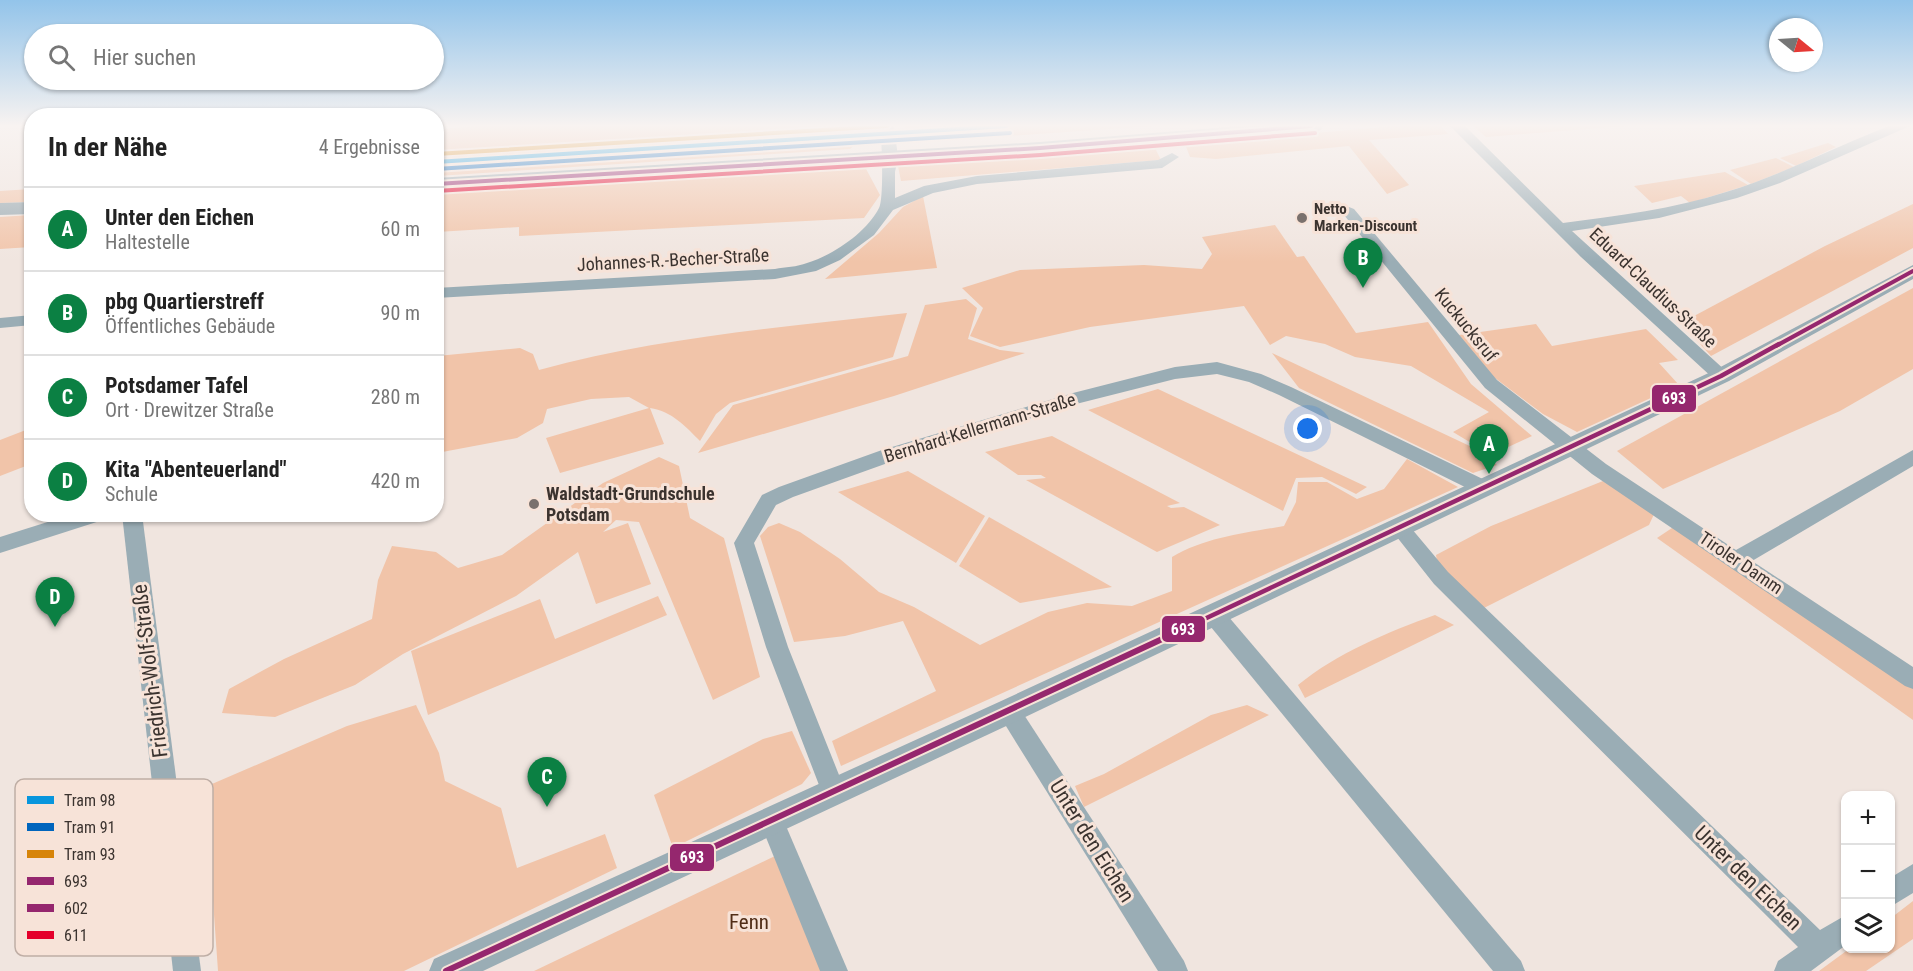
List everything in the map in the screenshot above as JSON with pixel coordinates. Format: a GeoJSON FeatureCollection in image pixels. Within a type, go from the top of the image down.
{"type":"FeatureCollection","features":[{"type":"Feature","properties":{"kind":"main road"},"geometry":{"type":"LineString","coordinates":[[444,184],[650,171]]}},
{"type":"Feature","properties":{"kind":"main road"},"geometry":{"type":"LineString","coordinates":[[0,209],[24,208]]}},
{"type":"Feature","properties":{"kind":"street"},"geometry":{"type":"LineString","coordinates":[[888,171],[888,207]]}},
{"type":"Feature","properties":{"kind":"street","name":"Johannes-R.-Becher-Straße"},"geometry":{"type":"LineString","coordinates":[[444,293],[775,274],[810,268],[834,257],[869,232],[888,207],[929,189],[973,181],[1081,171]]}},
{"type":"Feature","properties":{"kind":"street","name":"Eduard-Claudius-Straße"},"geometry":{"type":"LineString","coordinates":[[1503,171],[1668,331],[1721,376]]}},
{"type":"Feature","properties":{"kind":"street","name":"Eduard-Claudius-Straße"},"geometry":{"type":"LineString","coordinates":[[1560,228],[1694,207],[1755,188],[1793,171]]}},
{"type":"Feature","properties":{"kind":"street","name":"Kuckucksruf"},"geometry":{"type":"LineString","coordinates":[[1349,212],[1484,376],[1570,446]]}},
{"type":"Feature","properties":{"kind":"street"},"geometry":{"type":"LineString","coordinates":[[446,971],[833,790],[1009,711],[1214,615],[1274,584],[1721,376],[1913,271]]}},
{"type":"Feature","properties":{"kind":"street"},"geometry":{"type":"LineString","coordinates":[[0,323],[24,321]]}},
{"type":"Feature","properties":{"kind":"street","name":"Bernhard-Kellermann-Straße"},"geometry":{"type":"LineString","coordinates":[[833,790],[777,647],[744,543],[769,500],[889,455],[1018,415],[1154,378],[1217,368],[1255,378],[1482,487]]}},
{"type":"Feature","properties":{"kind":"street","name":"Tiroler Damm"},"geometry":{"type":"LineString","coordinates":[[1570,446],[1599,469],[1913,679]]}},
{"type":"Feature","properties":{"kind":"street"},"geometry":{"type":"LineString","coordinates":[[1736,560],[1913,457]]}},
{"type":"Feature","properties":{"kind":"street"},"geometry":{"type":"LineString","coordinates":[[0,545],[73,522]]}},
{"type":"Feature","properties":{"kind":"street","name":"Friedrich-Wolf-Straße"},"geometry":{"type":"LineString","coordinates":[[133,522],[164,779]]}},
{"type":"Feature","properties":{"kind":"street","name":"Unter den Eichen"},"geometry":{"type":"LineString","coordinates":[[1399,527],[1441,578],[1819,948]]}},
{"type":"Feature","properties":{"kind":"street"},"geometry":{"type":"LineString","coordinates":[[1214,615],[1511,971]]}},
{"type":"Feature","properties":{"kind":"street","name":"Unter den Eichen"},"geometry":{"type":"LineString","coordinates":[[1009,711],[1174,971]]}},
{"type":"Feature","properties":{"kind":"street"},"geometry":{"type":"LineString","coordinates":[[771,820],[834,971]]}},
{"type":"Feature","properties":{"kind":"street"},"geometry":{"type":"LineString","coordinates":[[1895,890],[1913,877]]}},
{"type":"Feature","properties":{"kind":"street"},"geometry":{"type":"LineString","coordinates":[[1788,971],[1841,931]]}},
{"type":"Feature","properties":{"kind":"street","name":"Friedrich-Wolf-Straße"},"geometry":{"type":"LineString","coordinates":[[185,956],[187,971]]}},
{"type":"Feature","properties":{"kind":"green space"},"geometry":{"type":"Polygon","coordinates":[[[444,171],[509,171],[444,176],[444,171]]]}},
{"type":"Feature","properties":{"kind":"green space"},"geometry":{"type":"Polygon","coordinates":[[[794,171],[867,171],[880,195],[864,218],[519,236],[519,227],[444,232],[444,193],[794,171]]]}},
{"type":"Feature","properties":{"kind":"green space"},"geometry":{"type":"Polygon","coordinates":[[[899,171],[1021,171],[901,181],[899,171]]]}},
{"type":"Feature","properties":{"kind":"green space"},"geometry":{"type":"Polygon","coordinates":[[[1369,171],[1397,171],[1409,185],[1387,194],[1369,171]]]}},
{"type":"Feature","properties":{"kind":"green space"},"geometry":{"type":"Polygon","coordinates":[[[1732,171],[1783,171],[1751,184],[1732,171]]]}},
{"type":"Feature","properties":{"kind":"green space"},"geometry":{"type":"Polygon","coordinates":[[[1725,172],[1748,185],[1690,203],[1681,196],[1652,203],[1634,186],[1725,172]]]}},
{"type":"Feature","properties":{"kind":"green space"},"geometry":{"type":"Polygon","coordinates":[[[24,189],[24,202],[0,203],[0,191],[24,189]]]}},
{"type":"Feature","properties":{"kind":"green space"},"geometry":{"type":"Polygon","coordinates":[[[923,196],[937,268],[825,279],[879,233],[903,207],[923,196]]]}},
{"type":"Feature","properties":{"kind":"green space"},"geometry":{"type":"Polygon","coordinates":[[[1913,204],[1913,248],[1711,356],[1681,323],[1825,246],[1913,204]]]}},
{"type":"Feature","properties":{"kind":"green space"},"geometry":{"type":"Polygon","coordinates":[[[24,215],[24,247],[0,249],[0,217],[24,215]]]}},
{"type":"Feature","properties":{"kind":"green space"},"geometry":{"type":"Polygon","coordinates":[[[1275,225],[1297,257],[1304,256],[1356,333],[1428,322],[1471,384],[1532,436],[1491,455],[1453,432],[1489,412],[1411,366],[1355,357],[1325,344],[1286,336],[1270,345],[1244,306],[1090,327],[1000,347],[970,336],[983,308],[962,288],[1020,270],[1144,265],[1202,269],[1212,254],[1202,237],[1275,225]]]}},
{"type":"Feature","properties":{"kind":"green space"},"geometry":{"type":"Polygon","coordinates":[[[1913,288],[1913,369],[1840,411],[1663,489],[1617,451],[1913,288]]]}},
{"type":"Feature","properties":{"kind":"green space"},"geometry":{"type":"Polygon","coordinates":[[[966,299],[977,308],[968,339],[1000,350],[1025,353],[894,396],[698,453],[733,405],[908,356],[925,305],[966,299]]]}},
{"type":"Feature","properties":{"kind":"green space"},"geometry":{"type":"Polygon","coordinates":[[[907,313],[893,357],[730,403],[716,414],[700,441],[672,416],[650,408],[664,444],[560,473],[546,438],[649,408],[629,397],[591,399],[547,409],[543,423],[517,438],[444,452],[444,355],[520,348],[533,354],[539,370],[630,349],[768,328],[907,313]]]}},
{"type":"Feature","properties":{"kind":"green space"},"geometry":{"type":"Polygon","coordinates":[[[1536,324],[1552,346],[1646,329],[1678,360],[1659,363],[1679,385],[1577,432],[1543,414],[1491,375],[1459,335],[1536,324]]]}},
{"type":"Feature","properties":{"kind":"green space"},"geometry":{"type":"Polygon","coordinates":[[[1272,353],[1474,448],[1497,465],[1473,473],[1299,388],[1272,353]]]}},
{"type":"Feature","properties":{"kind":"green space"},"geometry":{"type":"Polygon","coordinates":[[[1158,389],[1367,487],[1356,494],[1322,477],[1296,478],[1283,511],[1088,410],[1158,389]]]}},
{"type":"Feature","properties":{"kind":"green space"},"geometry":{"type":"Polygon","coordinates":[[[24,431],[24,467],[0,476],[0,440],[24,431]]]}},
{"type":"Feature","properties":{"kind":"green space"},"geometry":{"type":"Polygon","coordinates":[[[1052,436],[1180,503],[1167,506],[1184,507],[1220,525],[1157,552],[1026,480],[1046,478],[1041,475],[1018,475],[985,452],[1052,436]]]}},
{"type":"Feature","properties":{"kind":"green space"},"geometry":{"type":"Polygon","coordinates":[[[659,457],[679,466],[690,518],[724,538],[760,677],[713,700],[639,522],[616,520],[603,532],[628,523],[651,584],[596,604],[578,552],[516,596],[403,654],[355,685],[275,717],[222,713],[229,689],[284,659],[372,619],[378,580],[392,546],[436,552],[458,568],[502,555],[603,483],[659,457]]]}},
{"type":"Feature","properties":{"kind":"green space"},"geometry":{"type":"Polygon","coordinates":[[[1407,459],[1458,487],[841,766],[832,741],[936,691],[903,621],[845,636],[794,642],[760,536],[768,527],[779,523],[800,532],[840,559],[879,592],[914,607],[980,645],[1048,612],[1087,603],[1132,606],[1172,591],[1172,557],[1212,540],[1284,526],[1296,502],[1298,482],[1327,482],[1357,499],[1384,489],[1407,459]]]}},
{"type":"Feature","properties":{"kind":"green space"},"geometry":{"type":"Polygon","coordinates":[[[908,471],[985,516],[956,563],[838,492],[908,471]]]}},
{"type":"Feature","properties":{"kind":"green space"},"geometry":{"type":"Polygon","coordinates":[[[1603,481],[1655,512],[1649,525],[1478,611],[1438,568],[1436,555],[1491,526],[1603,481]]]}},
{"type":"Feature","properties":{"kind":"green space"},"geometry":{"type":"Polygon","coordinates":[[[989,517],[1112,587],[1020,603],[959,566],[989,517]]]}},
{"type":"Feature","properties":{"kind":"green space"},"geometry":{"type":"Polygon","coordinates":[[[1675,526],[1913,687],[1913,720],[1657,538],[1675,526]]]}},
{"type":"Feature","properties":{"kind":"green space"},"geometry":{"type":"Polygon","coordinates":[[[658,596],[667,615],[428,715],[411,651],[540,599],[555,639],[658,596]]]}},
{"type":"Feature","properties":{"kind":"green space"},"geometry":{"type":"Polygon","coordinates":[[[1435,615],[1454,625],[1305,698],[1298,685],[1329,663],[1381,636],[1435,615]]]}},
{"type":"Feature","properties":{"kind":"green space"},"geometry":{"type":"Polygon","coordinates":[[[416,705],[439,753],[445,781],[501,808],[517,868],[605,834],[617,868],[404,971],[218,971],[213,900],[213,784],[347,726],[416,705]]]}},
{"type":"Feature","properties":{"kind":"green space"},"geometry":{"type":"Polygon","coordinates":[[[1247,705],[1269,715],[1084,807],[1075,786],[1104,774],[1211,715],[1247,705]]]}},
{"type":"Feature","properties":{"kind":"green space"},"geometry":{"type":"Polygon","coordinates":[[[792,731],[811,773],[802,784],[673,848],[654,795],[763,739],[792,731]]]}},
{"type":"Feature","properties":{"kind":"green space","name":"Fenn"},"geometry":{"type":"Polygon","coordinates":[[[775,856],[823,971],[534,971],[775,856]]]}},
{"type":"Feature","properties":{"kind":"green space"},"geometry":{"type":"Polygon","coordinates":[[[1913,901],[1913,939],[1895,951],[1895,915],[1913,901]]]}},
{"type":"Feature","properties":{"kind":"green space"},"geometry":{"type":"Polygon","coordinates":[[[1844,953],[1892,953],[1866,971],[1819,971],[1844,953]]]}},
{"type":"Feature","properties":{"kind":"transit line","name":"602"},"geometry":{"type":"LineString","coordinates":[[444,184],[649,171]]}},
{"type":"Feature","properties":{"kind":"transit line","name":"611"},"geometry":{"type":"LineString","coordinates":[[444,191],[766,171]]}},
{"type":"Feature","properties":{"kind":"transit line","name":"693"},"geometry":{"type":"LineString","coordinates":[[446,971],[1009,711],[1721,376],[1913,271]]}},
{"type":"Feature","properties":{"kind":"place","name":"Netto Marken-Discount"},"geometry":{"type":"Point","coordinates":[1302,218]}},
{"type":"Feature","properties":{"kind":"place","name":"pbg Quartierstreff"},"geometry":{"type":"Point","coordinates":[1363,288]}},
{"type":"Feature","properties":{"kind":"place","name":"Unter den Eichen"},"geometry":{"type":"Point","coordinates":[1489,474]}},
{"type":"Feature","properties":{"kind":"place","name":"Waldstadt-Grundschule Potsdam"},"geometry":{"type":"Point","coordinates":[534,504]}},
{"type":"Feature","properties":{"kind":"place","name":"Kita \"Abenteuerland\""},"geometry":{"type":"Point","coordinates":[55,627]}},
{"type":"Feature","properties":{"kind":"place","name":"Potsdamer Tafel"},"geometry":{"type":"Point","coordinates":[547,807]}}]}
